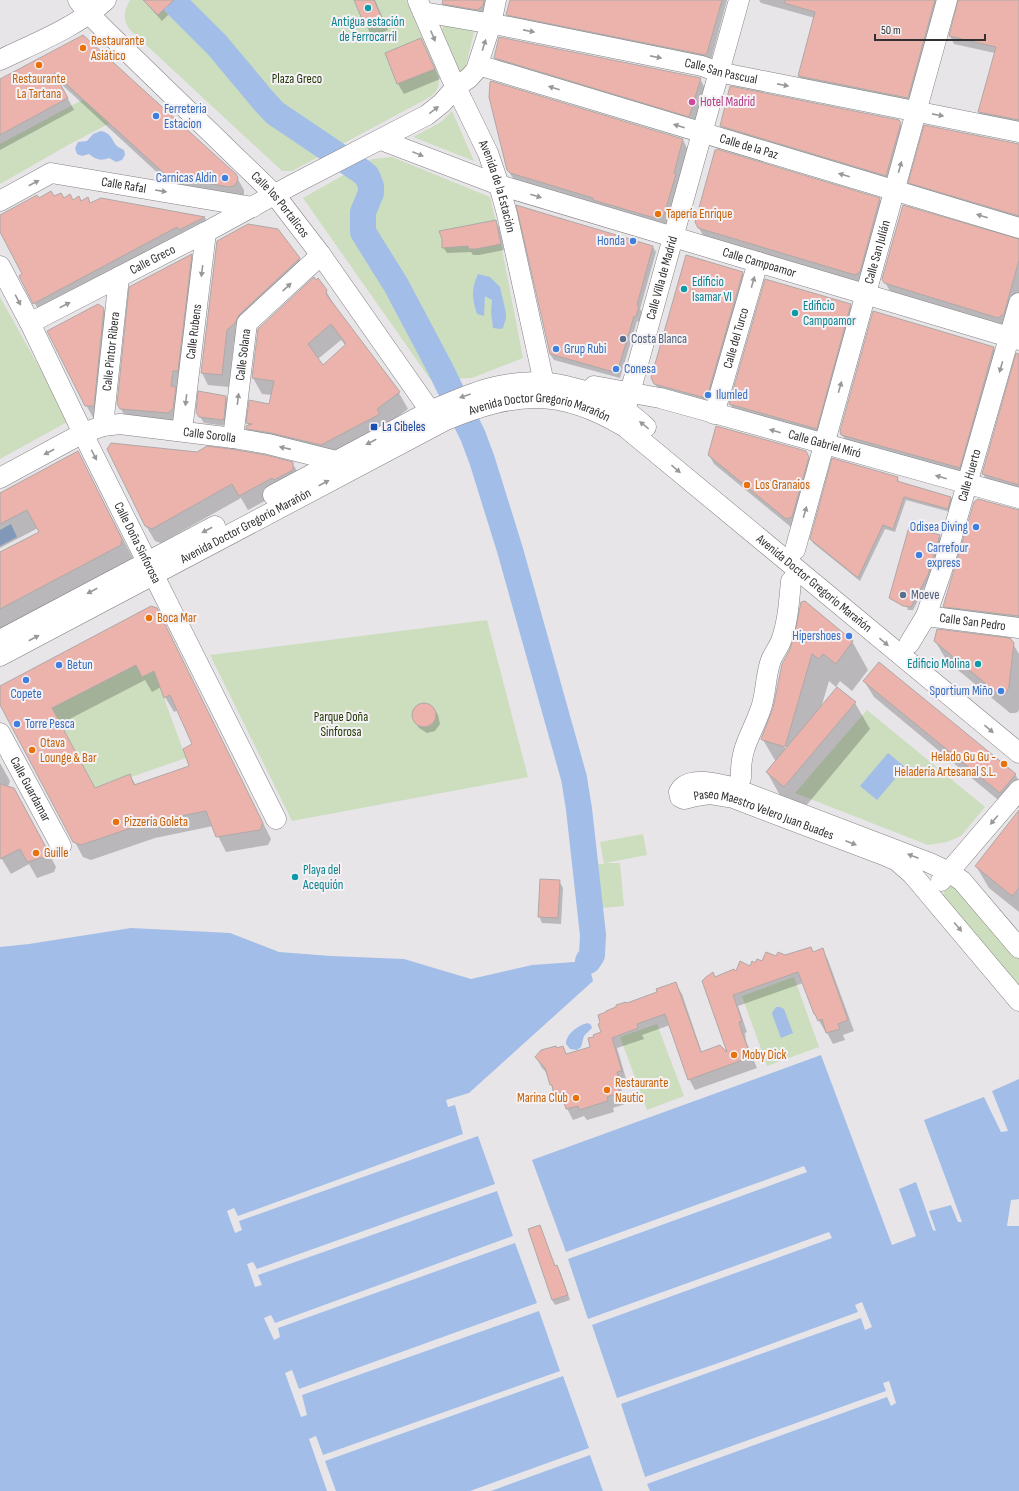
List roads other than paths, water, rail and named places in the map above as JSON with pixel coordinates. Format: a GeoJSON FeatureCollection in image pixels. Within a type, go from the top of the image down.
{"type":"FeatureCollection","features":[{"type":"Feature","properties":{"kind":"street"},"geometry":{"type":"LineString","coordinates":[[0,60],[70,25],[84,7],[106,0]]}},
{"type":"Feature","properties":{"kind":"street"},"geometry":{"type":"LineString","coordinates":[[275,195],[427,115],[442,103],[456,87],[469,78],[478,65],[491,24],[496,0]]}},
{"type":"Feature","properties":{"kind":"street","name":"Calle Villa de Madrid"},"geometry":{"type":"LineString","coordinates":[[626,410],[672,237],[738,0]]}},
{"type":"Feature","properties":{"kind":"street","name":"Calle San Julián"},"geometry":{"type":"LineString","coordinates":[[795,550],[947,0]]}},
{"type":"Feature","properties":{"kind":"street","name":"Calle San Pascual"},"geometry":{"type":"LineString","coordinates":[[420,6],[491,24],[702,66],[718,72],[1019,132]]}},
{"type":"Feature","properties":{"kind":"street","name":"Avenida de la Estación"},"geometry":{"type":"LineString","coordinates":[[420,6],[488,154],[499,185],[507,214],[543,380]]}},
{"type":"Feature","properties":{"kind":"street","name":"Calle los Portalicos"},"geometry":{"type":"LineString","coordinates":[[84,7],[275,195],[321,255],[439,418]]}},
{"type":"Feature","properties":{"kind":"street","name":"Calle de la Paz"},"geometry":{"type":"LineString","coordinates":[[478,65],[1019,228]]}},
{"type":"Feature","properties":{"kind":"street"},"geometry":{"type":"LineString","coordinates":[[379,141],[499,185]]}},
{"type":"Feature","properties":{"kind":"street","name":"Calle Rafal"},"geometry":{"type":"LineString","coordinates":[[0,201],[51,174],[253,207]]}},
{"type":"Feature","properties":{"kind":"street","name":"Calle Campoamor"},"geometry":{"type":"LineString","coordinates":[[499,185],[1014,339]]}},
{"type":"Feature","properties":{"kind":"street","name":"Calle Greco"},"geometry":{"type":"LineString","coordinates":[[30,323],[275,195]]}},
{"type":"Feature","properties":{"kind":"street","name":"Calle Rubens"},"geometry":{"type":"LineString","coordinates":[[182,431],[206,232]]}},
{"type":"Feature","properties":{"kind":"street","name":"Calle Solana"},"geometry":{"type":"LineString","coordinates":[[233,438],[247,323],[321,255]]}},
{"type":"Feature","properties":{"kind":"street","name":"Calle del Turco"},"geometry":{"type":"LineString","coordinates":[[714,414],[758,262]]}},
{"type":"Feature","properties":{"kind":"street","name":"Calle Doña Sinforosa"},"geometry":{"type":"LineString","coordinates":[[0,266],[30,323],[83,433],[276,819]]}},
{"type":"Feature","properties":{"kind":"street","name":"Calle Pintor Ribera"},"geometry":{"type":"LineString","coordinates":[[103,426],[118,277]]}},
{"type":"Feature","properties":{"kind":"street","name":"Calle Huerto"},"geometry":{"type":"LineString","coordinates":[[909,644],[926,616],[944,564],[967,484],[1014,339],[1019,303]]}},
{"type":"Feature","properties":{"kind":"street","name":"Avenida Doctor Gregorio Marañón"},"geometry":{"type":"LineString","coordinates":[[494,395],[513,384],[543,380],[626,410],[1019,736]]}},
{"type":"Feature","properties":{"kind":"street","name":"Avenida Doctor Gregorio Marañón"},"geometry":{"type":"LineString","coordinates":[[0,640],[151,568],[439,418],[457,399],[494,395],[547,398],[569,402],[595,410],[626,410],[1019,754]]}},
{"type":"Feature","properties":{"kind":"street","name":"Calle Gabriel Miró"},"geometry":{"type":"LineString","coordinates":[[626,410],[660,398],[1019,498]]}},
{"type":"Feature","properties":{"kind":"street","name":"Avenida Doctor Gregorio Marañón"},"geometry":{"type":"LineString","coordinates":[[0,656],[336,461],[439,418]]}},
{"type":"Feature","properties":{"kind":"street","name":"Calle Sorolla"},"geometry":{"type":"LineString","coordinates":[[0,478],[83,433],[103,426],[120,424],[182,431],[275,445],[336,461]]}},
{"type":"Feature","properties":{"kind":"street"},"geometry":{"type":"LineString","coordinates":[[741,778],[743,751],[760,710],[765,693],[769,664],[780,644],[786,622],[791,581]]}},
{"type":"Feature","properties":{"kind":"street","name":"Calle San Pedro"},"geometry":{"type":"LineString","coordinates":[[926,616],[1019,628]]}},
{"type":"Feature","properties":{"kind":"street","name":"Calle Guardamar"},"geometry":{"type":"LineString","coordinates":[[0,733],[61,846]]}},
{"type":"Feature","properties":{"kind":"street","name":"Paseo Maestro Velero Juan Buades"},"geometry":{"type":"LineString","coordinates":[[1019,948],[962,881],[930,862],[728,786],[712,783],[695,783],[684,785],[679,792],[680,797],[684,800],[709,794],[733,798],[886,856],[904,866],[933,898],[1019,1001]]}},
{"type":"Feature","properties":{"kind":"street"},"geometry":{"type":"LineString","coordinates":[[933,898],[938,884],[1019,790]]}},
{"type":"Feature","properties":{"kind":"water"},"geometry":{"type":"Polygon","coordinates":[[[101,131],[108,134],[118,147],[124,150],[125,155],[122,160],[116,162],[109,158],[99,159],[94,158],[89,154],[82,156],[77,154],[75,148],[78,142],[87,141],[93,134],[101,131]]]}},
{"type":"Feature","properties":{"kind":"water"},"geometry":{"type":"Polygon","coordinates":[[[478,274],[490,277],[500,287],[506,313],[503,328],[501,329],[493,328],[491,312],[492,300],[485,296],[484,316],[477,314],[473,294],[474,284],[478,274]]]}},
{"type":"Feature","properties":{"kind":"water"},"geometry":{"type":"Polygon","coordinates":[[[11,524],[17,537],[0,546],[0,530],[11,524]]]}},
{"type":"Feature","properties":{"kind":"water"},"geometry":{"type":"Polygon","coordinates":[[[888,753],[905,767],[877,800],[860,786],[888,753]]]}},
{"type":"Feature","properties":{"kind":"water"},"geometry":{"type":"Polygon","coordinates":[[[131,928],[230,933],[279,952],[404,959],[471,979],[532,965],[588,961],[593,981],[469,1093],[446,1100],[448,1107],[455,1105],[463,1134],[238,1216],[234,1208],[227,1211],[235,1233],[242,1230],[239,1221],[478,1136],[495,1184],[257,1269],[253,1262],[247,1264],[255,1287],[262,1285],[258,1275],[497,1191],[513,1236],[275,1323],[271,1315],[264,1318],[274,1340],[280,1337],[278,1328],[515,1243],[537,1303],[299,1389],[292,1370],[285,1373],[301,1417],[307,1415],[302,1395],[539,1311],[560,1371],[323,1455],[316,1436],[309,1439],[327,1491],[0,1491],[0,947],[131,928]]]}},
{"type":"Feature","properties":{"kind":"water"},"geometry":{"type":"Polygon","coordinates":[[[776,1007],[784,1009],[793,1033],[781,1038],[772,1014],[776,1007]]]}},
{"type":"Feature","properties":{"kind":"water"},"geometry":{"type":"Polygon","coordinates":[[[588,1023],[592,1028],[584,1036],[581,1047],[577,1050],[570,1049],[566,1044],[570,1033],[580,1026],[588,1023]]]}},
{"type":"Feature","properties":{"kind":"water"},"geometry":{"type":"Polygon","coordinates":[[[821,1055],[892,1245],[916,1236],[899,1189],[916,1182],[933,1230],[936,1231],[929,1211],[951,1205],[958,1222],[962,1222],[924,1120],[984,1097],[1001,1132],[1008,1131],[992,1091],[1019,1079],[1019,1199],[1011,1200],[1007,1226],[1019,1226],[1019,1491],[650,1491],[647,1484],[887,1397],[891,1406],[896,1403],[889,1381],[883,1383],[886,1391],[645,1477],[621,1404],[861,1318],[865,1330],[872,1327],[862,1302],[855,1305],[858,1312],[730,1359],[617,1398],[592,1325],[832,1238],[829,1232],[588,1319],[568,1259],[807,1172],[804,1166],[566,1252],[532,1160],[821,1055]]]}},
{"type":"Feature","properties":{"kind":"water"},"geometry":{"type":"Polygon","coordinates":[[[563,1376],[589,1448],[470,1491],[336,1491],[325,1461],[563,1376]]]}},
{"type":"Feature","properties":{"kind":"water"},"geometry":{"type":"Polygon","coordinates":[[[590,1455],[603,1491],[491,1491],[590,1455]]]}},
{"type":"Feature","properties":{"kind":"waterway"},"geometry":{"type":"LineString","coordinates":[[172,0],[217,45],[275,113],[367,176],[371,186],[371,193],[363,212],[363,232],[396,285],[440,368],[473,436],[510,550],[574,778],[579,809],[593,935],[592,955],[588,961]]}},
{"type":"Feature","properties":{"kind":"place","name":"Antigua estación de Ferrocarril"},"geometry":{"type":"Point","coordinates":[368,8]}},
{"type":"Feature","properties":{"kind":"place","name":"Restaurante Asiático"},"geometry":{"type":"Point","coordinates":[83,48]}},
{"type":"Feature","properties":{"kind":"place","name":"Restaurante La Tartana"},"geometry":{"type":"Point","coordinates":[39,65]}},
{"type":"Feature","properties":{"kind":"place","name":"Hotel Madrid"},"geometry":{"type":"Point","coordinates":[692,102]}},
{"type":"Feature","properties":{"kind":"place","name":"Ferreteria Estacion"},"geometry":{"type":"Point","coordinates":[156,116]}},
{"type":"Feature","properties":{"kind":"place","name":"Carnicas Aldin"},"geometry":{"type":"Point","coordinates":[225,178]}},
{"type":"Feature","properties":{"kind":"place","name":"Tapería Enrique"},"geometry":{"type":"Point","coordinates":[658,214]}},
{"type":"Feature","properties":{"kind":"place","name":"Honda"},"geometry":{"type":"Point","coordinates":[633,241]}},
{"type":"Feature","properties":{"kind":"place","name":"Edificio Isamar VI"},"geometry":{"type":"Point","coordinates":[684,289]}},
{"type":"Feature","properties":{"kind":"place","name":"Edificio Campoamor"},"geometry":{"type":"Point","coordinates":[795,313]}},
{"type":"Feature","properties":{"kind":"place","name":"Costa Blanca"},"geometry":{"type":"Point","coordinates":[623,339]}},
{"type":"Feature","properties":{"kind":"place","name":"Grup Rubi"},"geometry":{"type":"Point","coordinates":[556,349]}},
{"type":"Feature","properties":{"kind":"place","name":"Conesa"},"geometry":{"type":"Point","coordinates":[616,369]}},
{"type":"Feature","properties":{"kind":"place","name":"Ilumled"},"geometry":{"type":"Point","coordinates":[708,395]}},
{"type":"Feature","properties":{"kind":"place","name":"La Cibeles"},"geometry":{"type":"Point","coordinates":[374,427]}},
{"type":"Feature","properties":{"kind":"place","name":"Los Granaios"},"geometry":{"type":"Point","coordinates":[747,485]}},
{"type":"Feature","properties":{"kind":"place","name":"Odisea Diving"},"geometry":{"type":"Point","coordinates":[976,527]}},
{"type":"Feature","properties":{"kind":"place","name":"Carrefour express"},"geometry":{"type":"Point","coordinates":[919,555]}},
{"type":"Feature","properties":{"kind":"place","name":"Moeve"},"geometry":{"type":"Point","coordinates":[903,595]}},
{"type":"Feature","properties":{"kind":"place","name":"Boca Mar"},"geometry":{"type":"Point","coordinates":[149,618]}},
{"type":"Feature","properties":{"kind":"place","name":"Hipershoes"},"geometry":{"type":"Point","coordinates":[849,636]}},
{"type":"Feature","properties":{"kind":"place","name":"Edificio Molina"},"geometry":{"type":"Point","coordinates":[978,664]}},
{"type":"Feature","properties":{"kind":"place","name":"Betun"},"geometry":{"type":"Point","coordinates":[59,665]}},
{"type":"Feature","properties":{"kind":"place","name":"Copete"},"geometry":{"type":"Point","coordinates":[26,680]}},
{"type":"Feature","properties":{"kind":"place","name":"Sportium Miño"},"geometry":{"type":"Point","coordinates":[1001,691]}},
{"type":"Feature","properties":{"kind":"place","name":"Torre Pesca"},"geometry":{"type":"Point","coordinates":[17,724]}},
{"type":"Feature","properties":{"kind":"place","name":"Otava Lounge & Bar"},"geometry":{"type":"Point","coordinates":[32,750]}},
{"type":"Feature","properties":{"kind":"place","name":"Helado Gu Gu - Heladería Artesanal S.L."},"geometry":{"type":"Point","coordinates":[1004,764]}},
{"type":"Feature","properties":{"kind":"place","name":"Pizzería Goleta"},"geometry":{"type":"Point","coordinates":[116,822]}},
{"type":"Feature","properties":{"kind":"place","name":"Guille"},"geometry":{"type":"Point","coordinates":[36,853]}},
{"type":"Feature","properties":{"kind":"place","name":"Playa del Acequión"},"geometry":{"type":"Point","coordinates":[295,877]}},
{"type":"Feature","properties":{"kind":"place","name":"Moby Dick"},"geometry":{"type":"Point","coordinates":[734,1055]}},
{"type":"Feature","properties":{"kind":"place","name":"Restaurante Nautic"},"geometry":{"type":"Point","coordinates":[607,1090]}},
{"type":"Feature","properties":{"kind":"place","name":"Marina Club"},"geometry":{"type":"Point","coordinates":[576,1098]}},
{"type":"Feature","properties":{"kind":"park label","name":"Plaza Greco"},"geometry":{"type":"Point","coordinates":[297,79]}},
{"type":"Feature","properties":{"kind":"park label","name":"Parque Doña Sinforosa"},"geometry":{"type":"Point","coordinates":[341,724]}}]}
